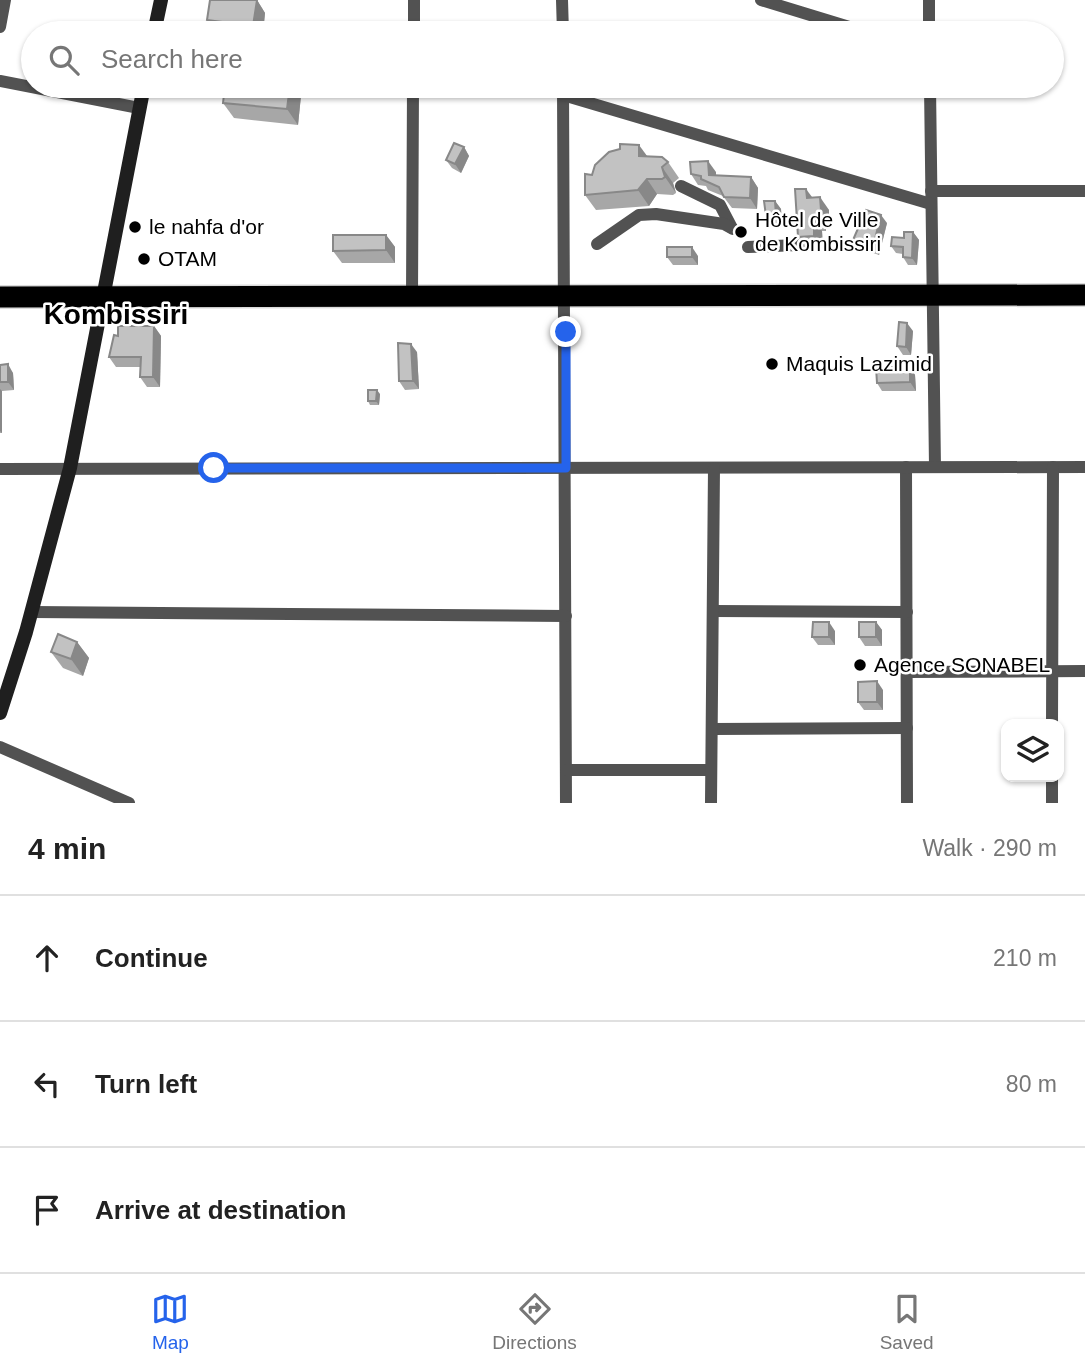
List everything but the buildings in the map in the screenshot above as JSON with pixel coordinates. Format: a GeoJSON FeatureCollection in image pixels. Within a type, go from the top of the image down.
{"type":"FeatureCollection","features":[{"type":"Feature","properties":{"kind":"highway"},"geometry":{"type":"LineString","coordinates":[[0,297],[1085,295]]}},
{"type":"Feature","properties":{"kind":"street"},"geometry":{"type":"LineString","coordinates":[[0,27],[5,0]]}},
{"type":"Feature","properties":{"kind":"street"},"geometry":{"type":"LineString","coordinates":[[157,21],[161,0]]}},
{"type":"Feature","properties":{"kind":"street"},"geometry":{"type":"LineString","coordinates":[[414,0],[414,21]]}},
{"type":"Feature","properties":{"kind":"street"},"geometry":{"type":"LineString","coordinates":[[562,0],[563,21]]}},
{"type":"Feature","properties":{"kind":"street"},"geometry":{"type":"LineString","coordinates":[[761,0],[830,21]]}},
{"type":"Feature","properties":{"kind":"street"},"geometry":{"type":"LineString","coordinates":[[929,0],[929,21]]}},
{"type":"Feature","properties":{"kind":"street"},"geometry":{"type":"LineString","coordinates":[[0,81],[21,85]]}},
{"type":"Feature","properties":{"kind":"street"},"geometry":{"type":"LineString","coordinates":[[91,98],[139,107]]}},
{"type":"Feature","properties":{"kind":"street"},"geometry":{"type":"LineString","coordinates":[[0,713],[7,671],[32,612],[70,468],[141,98]]}},
{"type":"Feature","properties":{"kind":"street"},"geometry":{"type":"LineString","coordinates":[[412,296],[413,98]]}},
{"type":"Feature","properties":{"kind":"street"},"geometry":{"type":"LineString","coordinates":[[563,98],[566,803]]}},
{"type":"Feature","properties":{"kind":"street"},"geometry":{"type":"LineString","coordinates":[[590,98],[931,198],[1085,191]]}},
{"type":"Feature","properties":{"kind":"street"},"geometry":{"type":"LineString","coordinates":[[930,98],[935,467]]}},
{"type":"Feature","properties":{"kind":"street"},"geometry":{"type":"LineString","coordinates":[[597,244],[639,215],[648,214],[724,224],[733,229],[720,205],[681,186]]}},
{"type":"Feature","properties":{"kind":"street"},"geometry":{"type":"LineString","coordinates":[[748,247],[799,245]]}},
{"type":"Feature","properties":{"kind":"street"},"geometry":{"type":"LineString","coordinates":[[906,467],[907,803]]}},
{"type":"Feature","properties":{"kind":"street"},"geometry":{"type":"LineString","coordinates":[[1052,719],[1053,467]]}},
{"type":"Feature","properties":{"kind":"street"},"geometry":{"type":"LineString","coordinates":[[0,469],[1085,467]]}},
{"type":"Feature","properties":{"kind":"street"},"geometry":{"type":"LineString","coordinates":[[711,803],[714,468]]}},
{"type":"Feature","properties":{"kind":"street"},"geometry":{"type":"LineString","coordinates":[[713,611],[906,612]]}},
{"type":"Feature","properties":{"kind":"street"},"geometry":{"type":"LineString","coordinates":[[32,612],[566,616]]}},
{"type":"Feature","properties":{"kind":"street"},"geometry":{"type":"LineString","coordinates":[[907,672],[1085,671]]}},
{"type":"Feature","properties":{"kind":"street"},"geometry":{"type":"LineString","coordinates":[[712,729],[907,728]]}},
{"type":"Feature","properties":{"kind":"street"},"geometry":{"type":"LineString","coordinates":[[0,747],[129,803]]}},
{"type":"Feature","properties":{"kind":"street"},"geometry":{"type":"LineString","coordinates":[[566,771],[711,769]]}},
{"type":"Feature","properties":{"kind":"street"},"geometry":{"type":"LineString","coordinates":[[1052,782],[1052,803]]}},
{"type":"Feature","properties":{"kind":"place","name":"le nahfa d'or"},"geometry":{"type":"Point","coordinates":[135,227]}},
{"type":"Feature","properties":{"kind":"place","name":"Hôtel de Ville de Kombissiri"},"geometry":{"type":"Point","coordinates":[741,232]}},
{"type":"Feature","properties":{"kind":"place","name":"OTAM"},"geometry":{"type":"Point","coordinates":[144,259]}},
{"type":"Feature","properties":{"kind":"place","name":"Maquis Lazimid"},"geometry":{"type":"Point","coordinates":[772,364]}},
{"type":"Feature","properties":{"kind":"place","name":"Agence SONABEL"},"geometry":{"type":"Point","coordinates":[860,665]}},
{"type":"Feature","properties":{"kind":"district","name":"Kombissiri"},"geometry":{"type":"Point","coordinates":[116,314]}},
{"type":"Feature","properties":{"kind":"route"},"geometry":{"type":"LineString","coordinates":[[214,468],[566,468],[566,332]]}}]}
